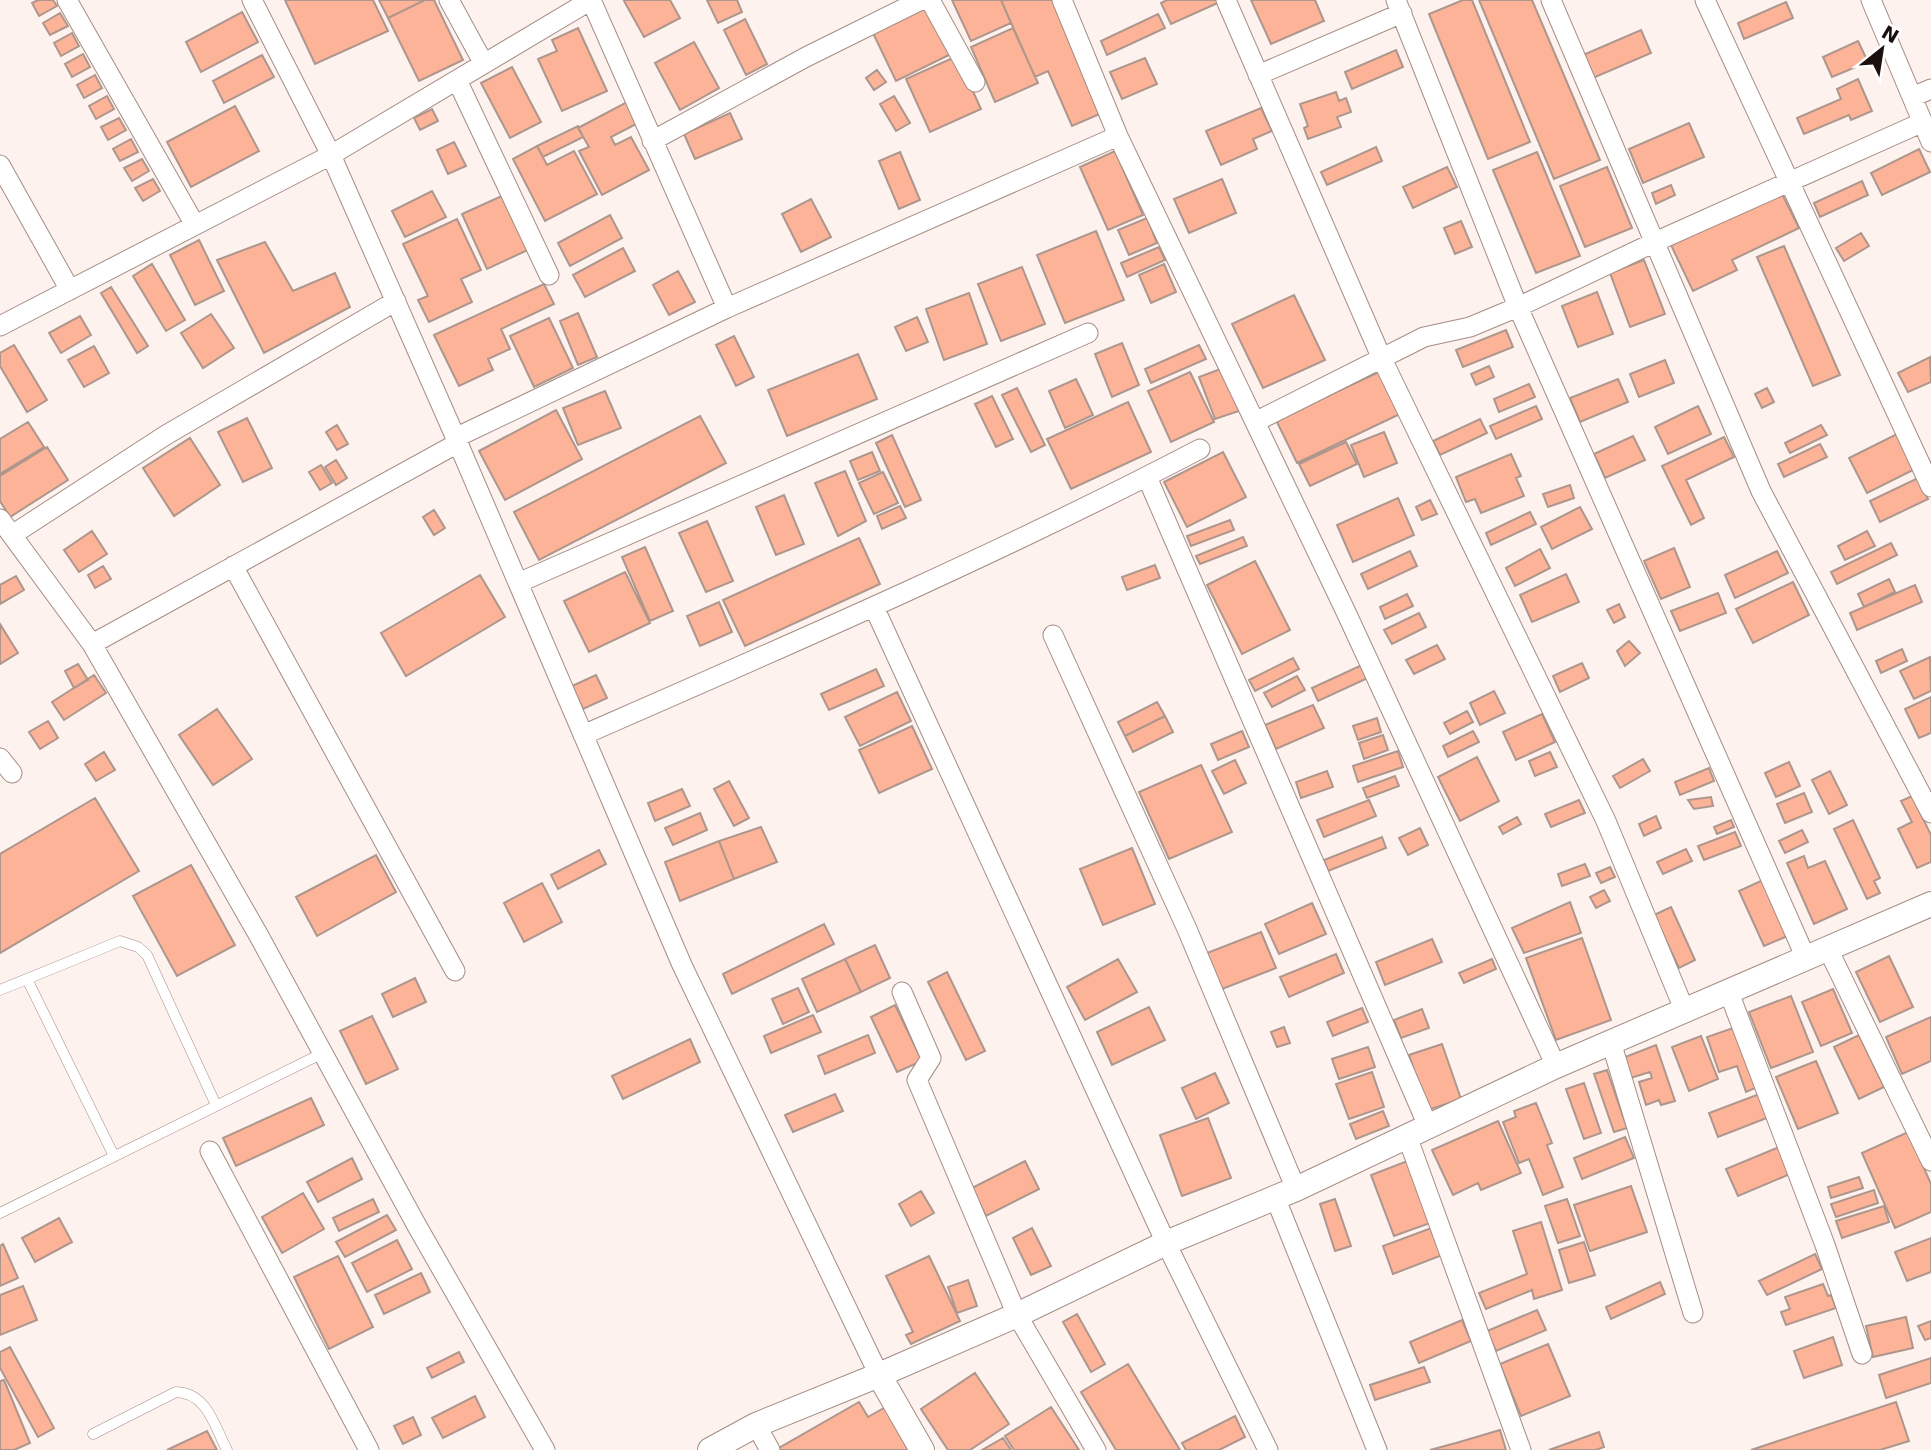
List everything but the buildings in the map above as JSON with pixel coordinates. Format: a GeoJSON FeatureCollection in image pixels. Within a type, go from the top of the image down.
{"type":"FeatureCollection","features":[{"type":"Feature","properties":{"kind":"street"},"geometry":{"type":"LineString","coordinates":[[67,0],[195,225]]}},
{"type":"Feature","properties":{"kind":"street"},"geometry":{"type":"LineString","coordinates":[[252,0],[331,155],[457,440],[682,965],[878,1375],[922,1450]]}},
{"type":"Feature","properties":{"kind":"street"},"geometry":{"type":"LineString","coordinates":[[449,0],[484,64]]}},
{"type":"Feature","properties":{"kind":"street"},"geometry":{"type":"LineString","coordinates":[[0,326],[331,155],[591,0],[727,308]]}},
{"type":"Feature","properties":{"kind":"street"},"geometry":{"type":"LineString","coordinates":[[652,141],[806,57],[921,0]]}},
{"type":"Feature","properties":{"kind":"street"},"geometry":{"type":"LineString","coordinates":[[930,0],[975,82]]}},
{"type":"Feature","properties":{"kind":"street"},"geometry":{"type":"LineString","coordinates":[[1062,0],[1118,136],[1356,635],[1556,1066]]}},
{"type":"Feature","properties":{"kind":"street"},"geometry":{"type":"LineString","coordinates":[[1226,0],[1382,359],[1606,821],[1684,1009]]}},
{"type":"Feature","properties":{"kind":"street"},"geometry":{"type":"LineString","coordinates":[[1551,0],[1761,491],[1931,813]]}},
{"type":"Feature","properties":{"kind":"street"},"geometry":{"type":"LineString","coordinates":[[1705,0],[1931,487]]}},
{"type":"Feature","properties":{"kind":"street"},"geometry":{"type":"LineString","coordinates":[[1871,0],[1931,142]]}},
{"type":"Feature","properties":{"kind":"street"},"geometry":{"type":"LineString","coordinates":[[1258,75],[1399,6],[1518,307],[1816,951],[1931,1161]]}},
{"type":"Feature","properties":{"kind":"street"},"geometry":{"type":"LineString","coordinates":[[457,80],[549,275]]}},
{"type":"Feature","properties":{"kind":"street"},"geometry":{"type":"LineString","coordinates":[[1912,97],[1931,89]]}},
{"type":"Feature","properties":{"kind":"street"},"geometry":{"type":"LineString","coordinates":[[1255,422],[1424,337],[1470,327],[1518,307],[1655,242],[1923,122]]}},
{"type":"Feature","properties":{"kind":"street"},"geometry":{"type":"LineString","coordinates":[[92,644],[457,440],[727,308],[1118,136]]}},
{"type":"Feature","properties":{"kind":"street"},"geometry":{"type":"LineString","coordinates":[[0,165],[70,290]]}},
{"type":"Feature","properties":{"kind":"street"},"geometry":{"type":"LineString","coordinates":[[12,535],[166,435],[396,301]]}},
{"type":"Feature","properties":{"kind":"street"},"geometry":{"type":"LineString","coordinates":[[518,583],[1088,333]]}},
{"type":"Feature","properties":{"kind":"street"},"geometry":{"type":"LineString","coordinates":[[583,735],[874,607],[1200,449]]}},
{"type":"Feature","properties":{"kind":"street"},"geometry":{"type":"LineString","coordinates":[[1147,477],[1418,1131],[1521,1450]]}},
{"type":"Feature","properties":{"kind":"street"},"geometry":{"type":"LineString","coordinates":[[0,519],[92,644],[259,936],[417,1226],[545,1450]]}},
{"type":"Feature","properties":{"kind":"street"},"geometry":{"type":"LineString","coordinates":[[233,566],[455,971]]}},
{"type":"Feature","properties":{"kind":"street"},"geometry":{"type":"LineString","coordinates":[[874,607],[1166,1242],[1268,1450]]}},
{"type":"Feature","properties":{"kind":"street"},"geometry":{"type":"LineString","coordinates":[[1053,635],[1187,929],[1286,1193],[1377,1450]]}},
{"type":"Feature","properties":{"kind":"street"},"geometry":{"type":"LineString","coordinates":[[710,1450],[756,1425],[1017,1315],[1166,1242],[1286,1193],[1556,1066],[1816,951],[1931,904]]}},
{"type":"Feature","properties":{"kind":"street"},"geometry":{"type":"LineString","coordinates":[[1728,990],[1825,1245],[1861,1354]]}},
{"type":"Feature","properties":{"kind":"street"},"geometry":{"type":"LineString","coordinates":[[902,992],[931,1058],[917,1080],[1017,1315],[1096,1450]]}},
{"type":"Feature","properties":{"kind":"street"},"geometry":{"type":"LineString","coordinates":[[1611,1042],[1693,1313]]}},
{"type":"Feature","properties":{"kind":"street"},"geometry":{"type":"LineString","coordinates":[[210,1151],[369,1450]]}},
{"type":"Feature","properties":{"kind":"street"},"geometry":{"type":"LineString","coordinates":[[756,1425],[769,1450]]}},
{"type":"Feature","properties":{"kind":"lane"},"geometry":{"type":"LineString","coordinates":[[0,990],[120,941],[138,947],[147,955],[216,1105]]}},
{"type":"Feature","properties":{"kind":"lane"},"geometry":{"type":"LineString","coordinates":[[27,979],[114,1156]]}},
{"type":"Feature","properties":{"kind":"lane"},"geometry":{"type":"LineString","coordinates":[[0,1213],[323,1052]]}},
{"type":"Feature","properties":{"kind":"lane"},"geometry":{"type":"LineString","coordinates":[[93,1434],[176,1392],[189,1392],[203,1403],[227,1450]]}}]}
